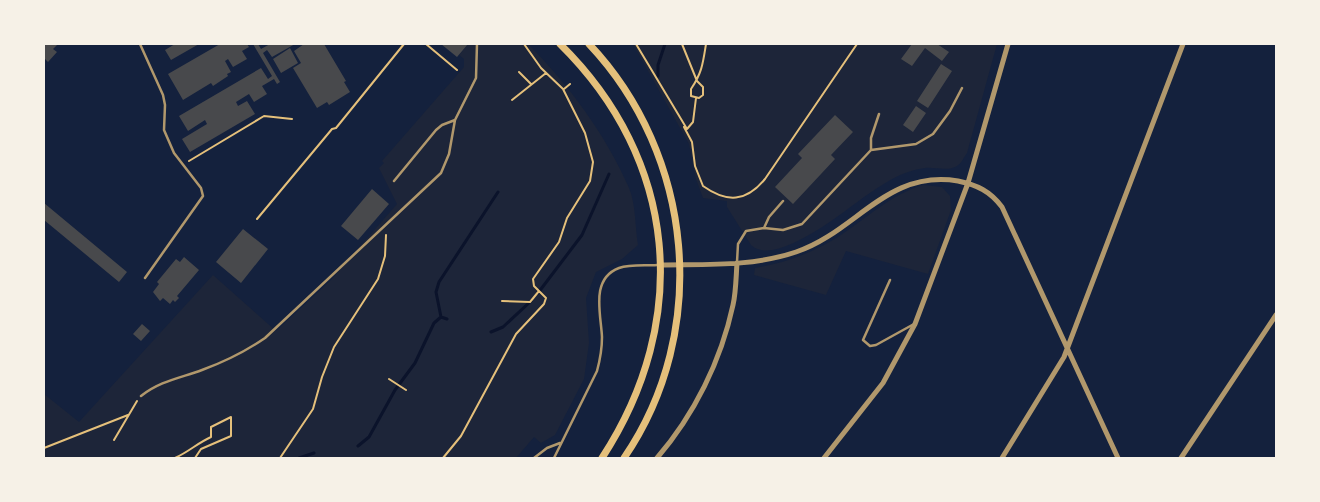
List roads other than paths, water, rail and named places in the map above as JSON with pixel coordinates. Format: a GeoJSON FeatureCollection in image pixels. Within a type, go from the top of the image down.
{"type":"FeatureCollection","features":[{"type":"Feature","properties":{"kind":"main road"},"geometry":{"type":"LineString","coordinates":[[560,44],[593,79],[616,114],[631,142],[652,203],[660,266],[658,318],[646,367],[632,404],[602,458]]}},
{"type":"Feature","properties":{"kind":"main road"},"geometry":{"type":"LineString","coordinates":[[589,44],[610,69],[635,106],[660,158],[676,219],[680,265],[677,321],[664,379],[647,419],[624,458]]}},
{"type":"Feature","properties":{"kind":"street"},"geometry":{"type":"LineString","coordinates":[[824,458],[855,422],[883,383],[915,324],[968,183],[1008,44]]}},
{"type":"Feature","properties":{"kind":"street"},"geometry":{"type":"LineString","coordinates":[[1002,458],[1064,357],[1183,44]]}},
{"type":"Feature","properties":{"kind":"street"},"geometry":{"type":"LineString","coordinates":[[660,266],[737,263],[772,259],[797,252],[819,242],[888,194],[913,182],[935,179],[968,183],[986,191],[1002,207],[1118,458]]}},
{"type":"Feature","properties":{"kind":"street"},"geometry":{"type":"LineString","coordinates":[[657,458],[681,427],[700,395],[715,361],[733,305],[737,263]]}},
{"type":"Feature","properties":{"kind":"street"},"geometry":{"type":"LineString","coordinates":[[1181,458],[1276,315]]}},
{"type":"Feature","properties":{"kind":"lane"},"geometry":{"type":"LineString","coordinates":[[140,44],[165,105],[164,130],[183,165],[201,188],[202,200],[145,278]]}},
{"type":"Feature","properties":{"kind":"lane"},"geometry":{"type":"LineString","coordinates":[[141,396],[159,383],[201,370],[247,350],[265,338],[399,211],[434,182],[441,174],[449,154],[455,120],[476,78],[477,44]]}},
{"type":"Feature","properties":{"kind":"lane"},"geometry":{"type":"LineString","coordinates":[[737,263],[740,237],[746,231],[764,228],[783,230],[802,224],[871,150],[916,144],[926,140],[941,124],[962,88]]}},
{"type":"Feature","properties":{"kind":"lane"},"geometry":{"type":"LineString","coordinates":[[871,150],[871,138],[879,114]]}},
{"type":"Feature","properties":{"kind":"lane"},"geometry":{"type":"LineString","coordinates":[[394,180],[436,130],[442,125],[455,120]]}},
{"type":"Feature","properties":{"kind":"lane"},"geometry":{"type":"LineString","coordinates":[[764,228],[769,217],[783,201]]}},
{"type":"Feature","properties":{"kind":"lane"},"geometry":{"type":"LineString","coordinates":[[554,458],[601,358],[599,297],[601,285],[613,271],[621,267],[660,266]]}},
{"type":"Feature","properties":{"kind":"lane"},"geometry":{"type":"LineString","coordinates":[[890,280],[863,340],[870,346],[876,345],[915,324]]}},
{"type":"Feature","properties":{"kind":"lane"},"geometry":{"type":"LineString","coordinates":[[534,458],[547,448],[560,443]]}},
{"type":"Feature","properties":{"kind":"waterway"},"geometry":{"type":"LineString","coordinates":[[658,76],[658,65],[665,44]]}},
{"type":"Feature","properties":{"kind":"waterway"},"geometry":{"type":"LineString","coordinates":[[538,293],[582,235],[609,174]]}},
{"type":"Feature","properties":{"kind":"waterway"},"geometry":{"type":"LineString","coordinates":[[441,317],[436,292],[439,282],[498,192]]}},
{"type":"Feature","properties":{"kind":"waterway"},"geometry":{"type":"LineString","coordinates":[[491,332],[503,327],[531,301]]}},
{"type":"Feature","properties":{"kind":"waterway"},"geometry":{"type":"LineString","coordinates":[[358,446],[369,437],[395,390],[415,363],[434,323],[441,317],[447,319]]}},
{"type":"Feature","properties":{"kind":"waterway"},"geometry":{"type":"LineString","coordinates":[[299,458],[314,453]]}}]}
